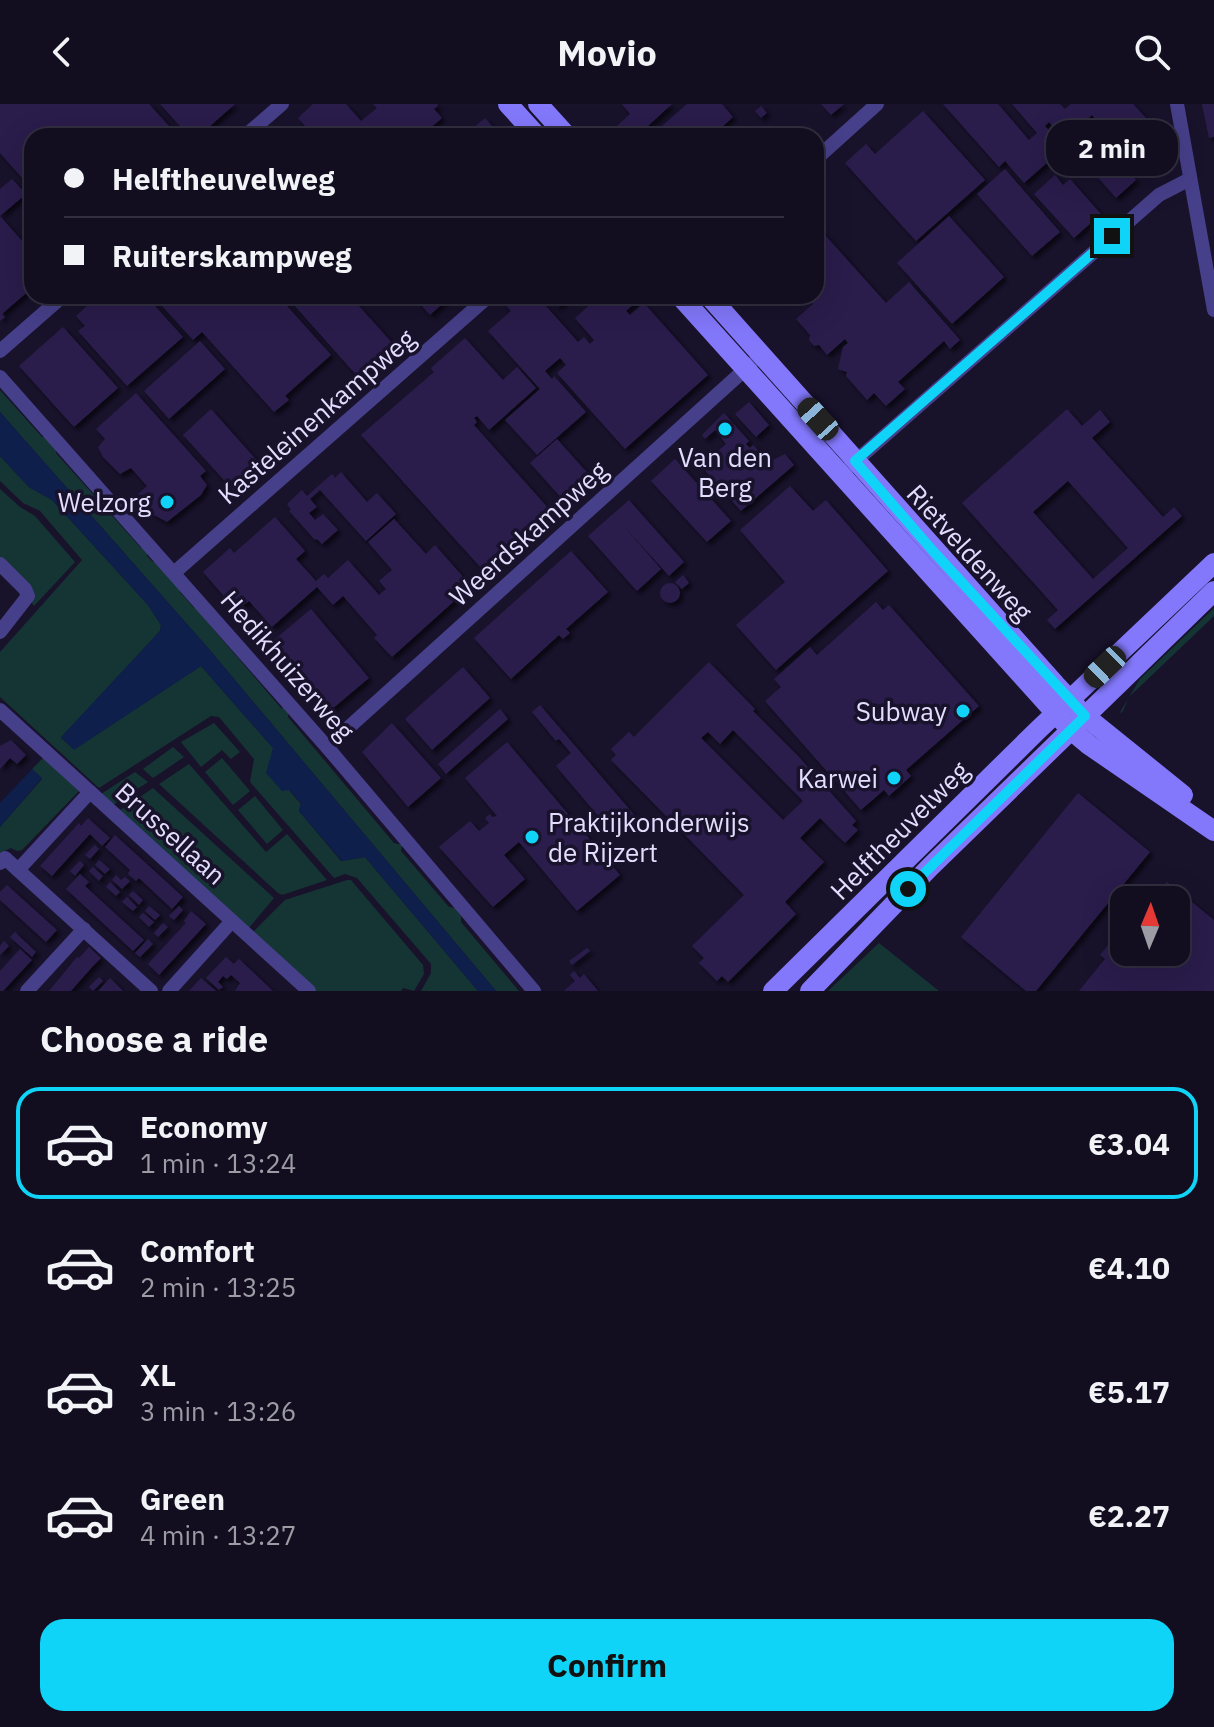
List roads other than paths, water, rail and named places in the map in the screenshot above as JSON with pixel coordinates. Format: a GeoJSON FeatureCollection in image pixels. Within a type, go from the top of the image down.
{"type":"FeatureCollection","features":[{"type":"Feature","properties":{"kind":"main road"},"geometry":{"type":"LineString","coordinates":[[508,104],[530,128]]}},
{"type":"Feature","properties":{"kind":"main road"},"geometry":{"type":"LineString","coordinates":[[538,104],[560,128]]}},
{"type":"Feature","properties":{"kind":"main road","name":"Rietveldenweg"},"geometry":{"type":"LineString","coordinates":[[689,304],[753,362],[1078,723],[1214,821]]}},
{"type":"Feature","properties":{"kind":"main road","name":"Rietveldenweg"},"geometry":{"type":"LineString","coordinates":[[714,304],[753,362]]}},
{"type":"Feature","properties":{"kind":"main road","name":"Helftheuvelweg"},"geometry":{"type":"LineString","coordinates":[[773,991],[1214,563]]}},
{"type":"Feature","properties":{"kind":"main road","name":"Helftheuvelweg"},"geometry":{"type":"LineString","coordinates":[[810,991],[886,911],[1214,591]]}},
{"type":"Feature","properties":{"kind":"main road","name":"Rietveldenweg"},"geometry":{"type":"LineString","coordinates":[[1078,723],[1089,745],[1214,831]]}},
{"type":"Feature","properties":{"kind":"street"},"geometry":{"type":"LineString","coordinates":[[254,128],[282,104]]}},
{"type":"Feature","properties":{"kind":"street"},"geometry":{"type":"LineString","coordinates":[[824,152],[877,104]]}},
{"type":"Feature","properties":{"kind":"street"},"geometry":{"type":"LineString","coordinates":[[1177,104],[1214,310]]}},
{"type":"Feature","properties":{"kind":"street"},"geometry":{"type":"LineString","coordinates":[[848,468],[1159,195],[1190,179]]}},
{"type":"Feature","properties":{"kind":"street"},"geometry":{"type":"LineString","coordinates":[[0,351],[54,304]]}},
{"type":"Feature","properties":{"kind":"street","name":"Kasteleinenkampweg"},"geometry":{"type":"LineString","coordinates":[[175,572],[480,304]]}},
{"type":"Feature","properties":{"kind":"street","name":"Weerdskampweg"},"geometry":{"type":"LineString","coordinates":[[327,747],[753,362]]}},
{"type":"Feature","properties":{"kind":"street","name":"Hedikhuizerweg"},"geometry":{"type":"LineString","coordinates":[[0,377],[175,572],[534,991]]}},
{"type":"Feature","properties":{"kind":"street"},"geometry":{"type":"LineString","coordinates":[[0,564],[28,596],[0,632]]}},
{"type":"Feature","properties":{"kind":"street","name":"Brussellaan"},"geometry":{"type":"LineString","coordinates":[[0,710],[309,991]]}},
{"type":"Feature","properties":{"kind":"street"},"geometry":{"type":"LineString","coordinates":[[18,870],[90,792]]}},
{"type":"Feature","properties":{"kind":"street"},"geometry":{"type":"LineString","coordinates":[[0,863],[5,858],[151,991]]}},
{"type":"Feature","properties":{"kind":"street"},"geometry":{"type":"LineString","coordinates":[[169,991],[232,921]]}},
{"type":"Feature","properties":{"kind":"street"},"geometry":{"type":"LineString","coordinates":[[27,991],[84,929]]}},
{"type":"Feature","properties":{"kind":"water"},"geometry":{"type":"Polygon","coordinates":[[[0,412],[208,648],[496,991],[478,991],[365,857],[342,861],[299,811],[301,803],[289,790],[282,791],[266,773],[273,748],[201,666],[74,750],[61,737],[160,631],[161,625],[148,605],[52,500],[29,487],[0,456],[0,412]]]}},
{"type":"Feature","properties":{"kind":"water"},"geometry":{"type":"Polygon","coordinates":[[[32,769],[42,778],[0,827],[0,803],[32,769]]]}},
{"type":"Feature","properties":{"kind":"place","name":"Van den Berg"},"geometry":{"type":"Point","coordinates":[725,429]}},
{"type":"Feature","properties":{"kind":"place","name":"Welzorg"},"geometry":{"type":"Point","coordinates":[167,502]}},
{"type":"Feature","properties":{"kind":"place","name":"Subway"},"geometry":{"type":"Point","coordinates":[963,711]}},
{"type":"Feature","properties":{"kind":"place","name":"Karwei"},"geometry":{"type":"Point","coordinates":[894,778]}},
{"type":"Feature","properties":{"kind":"place","name":"Praktijkonderwijs de Rijzert"},"geometry":{"type":"Point","coordinates":[532,837]}}]}
